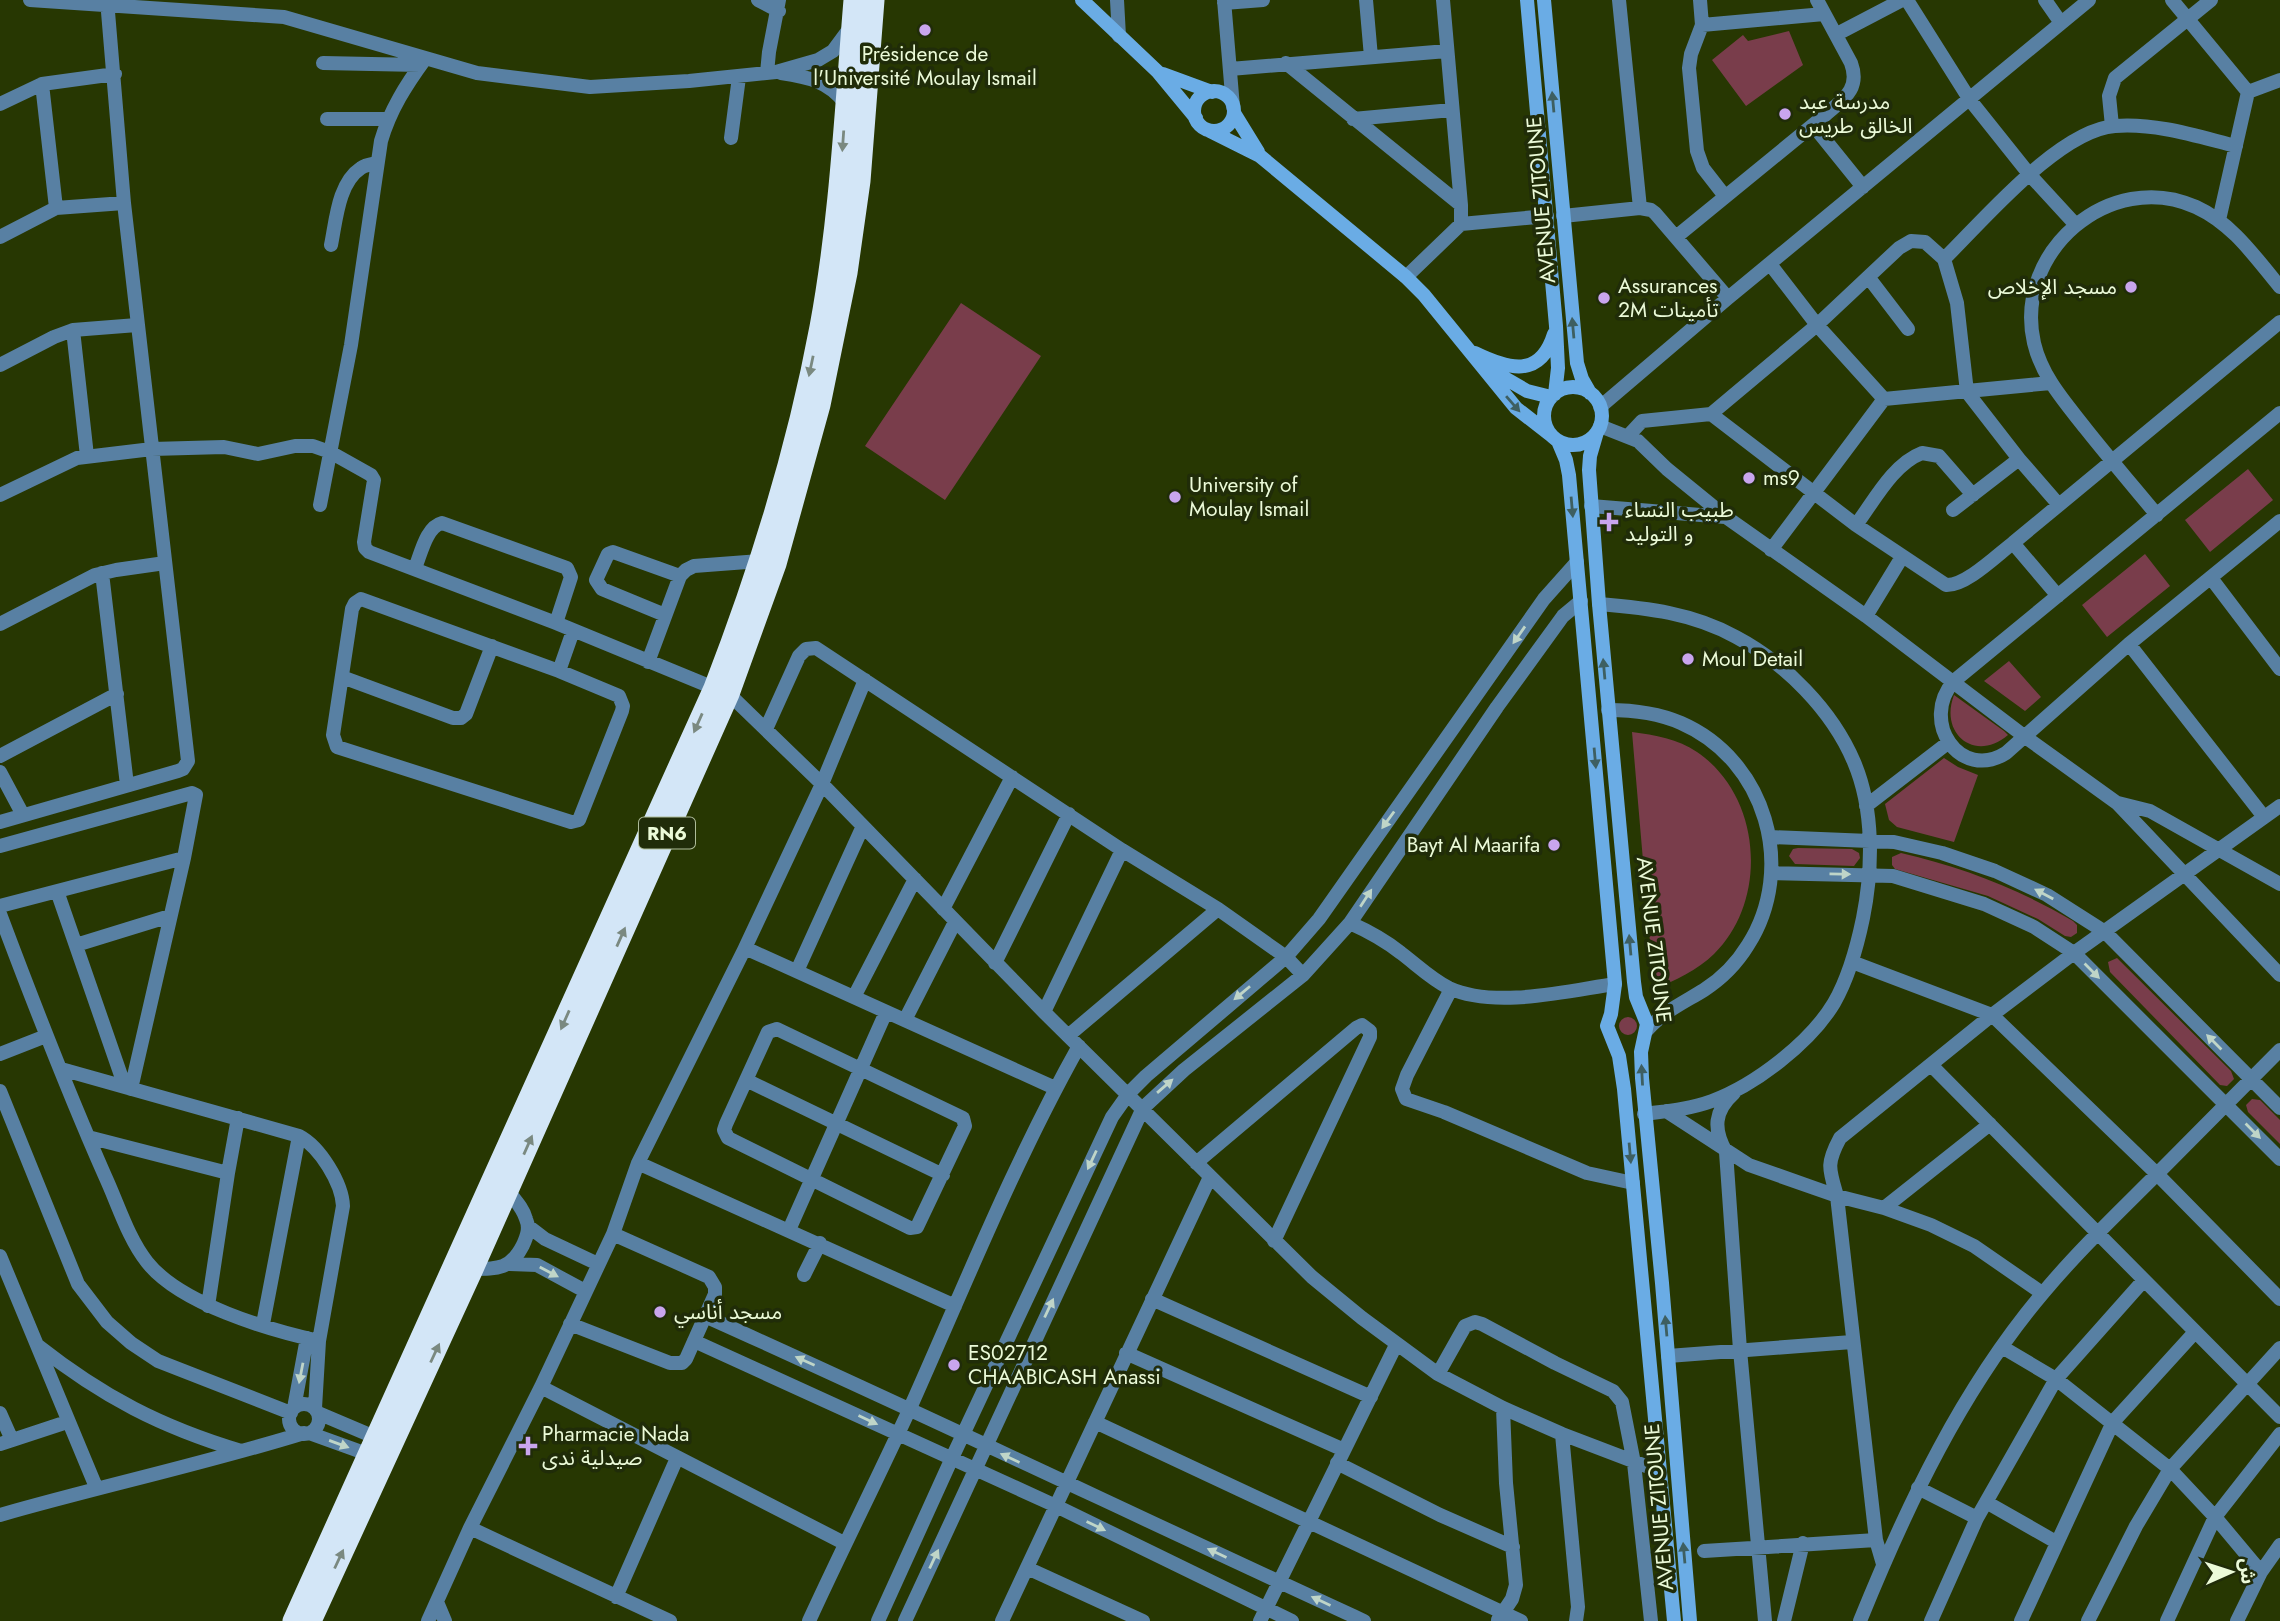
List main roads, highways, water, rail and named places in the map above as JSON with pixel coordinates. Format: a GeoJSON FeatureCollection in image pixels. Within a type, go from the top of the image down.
{"type":"FeatureCollection","features":[{"type":"Feature","properties":{"kind":"highway","name":"RN6"},"geometry":{"type":"LineString","coordinates":[[293,1621],[722,691],[804,399],[820,327],[839,185],[853,0]]}},
{"type":"Feature","properties":{"kind":"highway","name":"RN6"},"geometry":{"type":"LineString","coordinates":[[311,1621],[508,1191],[776,564],[820,405],[833,343],[860,181],[874,0]]}},
{"type":"Feature","properties":{"kind":"main road"},"geometry":{"type":"LineString","coordinates":[[1082,0],[1158,72],[1204,128],[1261,156],[1406,277],[1424,295],[1516,408],[1555,439],[1575,445],[1591,439],[1598,429],[1600,407],[1590,393],[1572,388],[1553,395],[1527,391],[1482,365]]}},
{"type":"Feature","properties":{"kind":"main road","name":"AVENUE ZITOUNE"},"geometry":{"type":"LineString","coordinates":[[1527,0],[1556,326],[1558,368],[1553,395]]}},
{"type":"Feature","properties":{"kind":"main road","name":"AVENUE ZITOUNE"},"geometry":{"type":"LineString","coordinates":[[1544,0],[1577,363],[1590,393]]}},
{"type":"Feature","properties":{"kind":"main road"},"geometry":{"type":"LineString","coordinates":[[1158,72],[1183,83],[1225,95],[1261,156]]}},
{"type":"Feature","properties":{"kind":"main road"},"geometry":{"type":"LineString","coordinates":[[1196,118],[1197,101],[1206,93],[1214,92]]}},
{"type":"Feature","properties":{"kind":"main road"},"geometry":{"type":"LineString","coordinates":[[1210,131],[1223,129],[1228,125],[1234,110]]}},
{"type":"Feature","properties":{"kind":"main road"},"geometry":{"type":"LineString","coordinates":[[1471,351],[1500,365],[1524,367],[1533,364],[1547,350],[1556,326]]}},
{"type":"Feature","properties":{"kind":"main road"},"geometry":{"type":"LineString","coordinates":[[1553,395],[1547,404],[1544,421],[1555,439]]}},
{"type":"Feature","properties":{"kind":"main road","name":"AVENUE ZITOUNE"},"geometry":{"type":"LineString","coordinates":[[1598,429],[1590,456],[1591,506],[1634,982],[1645,1033],[1641,1052],[1644,1114],[1690,1621]]}},
{"type":"Feature","properties":{"kind":"main road","name":"AVENUE ZITOUNE"},"geometry":{"type":"LineString","coordinates":[[1555,439],[1566,460],[1581,601],[1615,984],[1608,1026],[1619,1056],[1674,1621]]}},
{"type":"Feature","properties":{"kind":"main road"},"geometry":{"type":"LineString","coordinates":[[1611,1014],[1616,1009],[1629,1006],[1642,1013]]}},
{"type":"Feature","properties":{"kind":"main road"},"geometry":{"type":"LineString","coordinates":[[1612,1038],[1622,1045],[1629,1045],[1640,1041],[1645,1033]]}},
{"type":"Feature","properties":{"kind":"place","name":"Présidence de l'Université Moulay Ismail"},"geometry":{"type":"Point","coordinates":[925,30]}},
{"type":"Feature","properties":{"kind":"place","name":"مدرسة عبد الخالق طريس"},"geometry":{"type":"Point","coordinates":[1785,114]}},
{"type":"Feature","properties":{"kind":"place","name":"مسجد الإخلاص"},"geometry":{"type":"Point","coordinates":[2131,287]}},
{"type":"Feature","properties":{"kind":"place","name":"Assurances 2M تأمينات"},"geometry":{"type":"Point","coordinates":[1604,298]}},
{"type":"Feature","properties":{"kind":"place","name":"ms9"},"geometry":{"type":"Point","coordinates":[1749,478]}},
{"type":"Feature","properties":{"kind":"place","name":"University of Moulay Ismail"},"geometry":{"type":"Point","coordinates":[1175,497]}},
{"type":"Feature","properties":{"kind":"place","name":"طبيب النساء و التوليد"},"geometry":{"type":"Point","coordinates":[1609,522]}},
{"type":"Feature","properties":{"kind":"place","name":"Moul Detail"},"geometry":{"type":"Point","coordinates":[1688,659]}},
{"type":"Feature","properties":{"kind":"place","name":"Bayt Al Maarifa"},"geometry":{"type":"Point","coordinates":[1554,845]}},
{"type":"Feature","properties":{"kind":"place","name":"مسجد أناسي"},"geometry":{"type":"Point","coordinates":[660,1312]}},
{"type":"Feature","properties":{"kind":"place","name":"ES02712 CHAABICASH Anassi"},"geometry":{"type":"Point","coordinates":[954,1365]}},
{"type":"Feature","properties":{"kind":"place","name":"Pharmacie Nada صيدلية ندى"},"geometry":{"type":"Point","coordinates":[528,1446]}}]}
